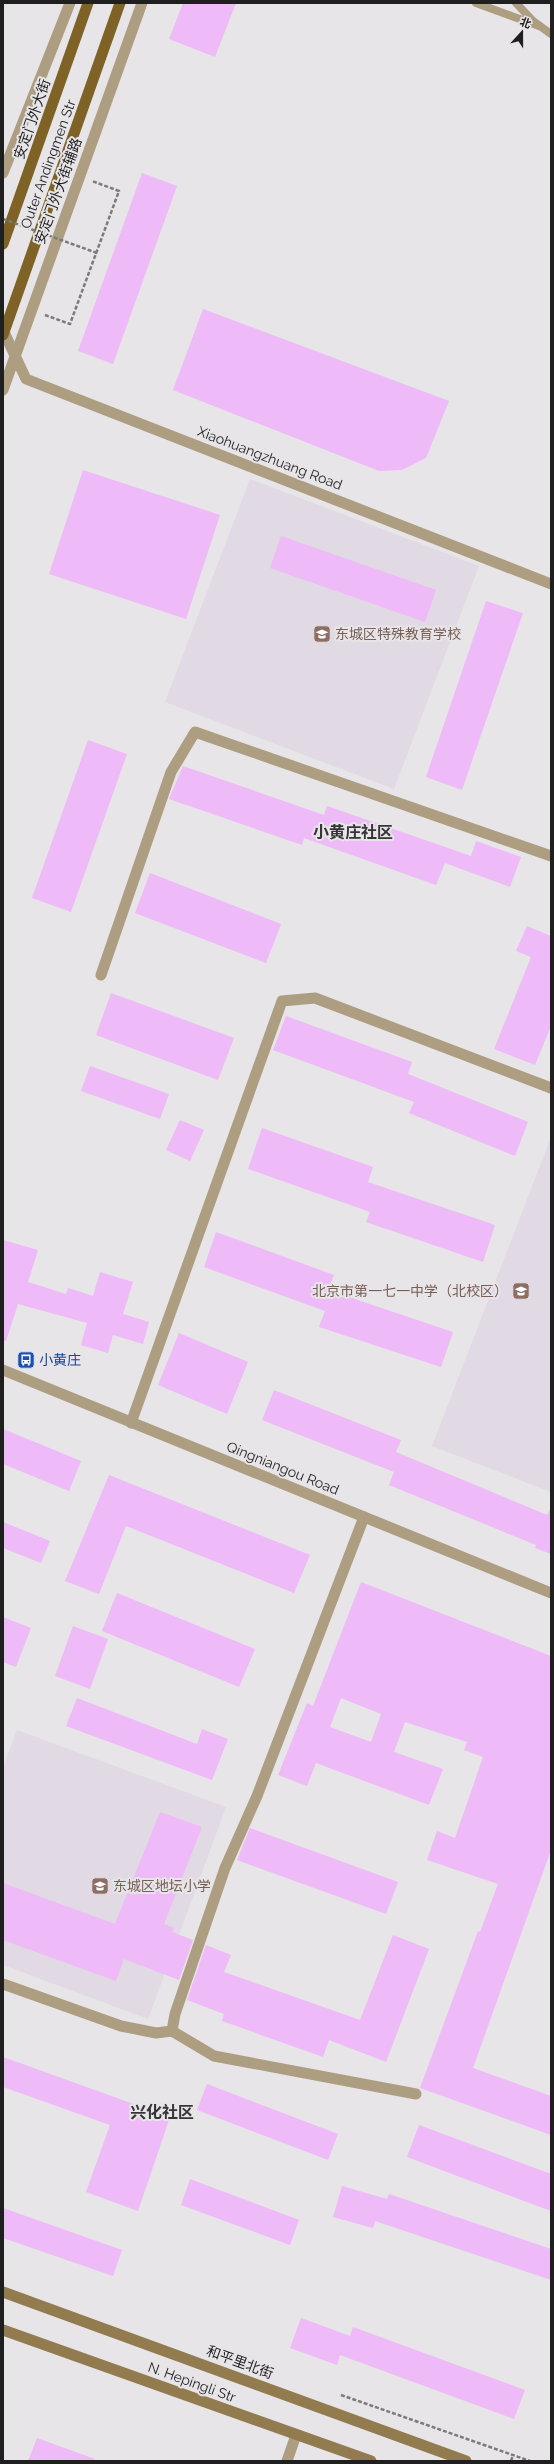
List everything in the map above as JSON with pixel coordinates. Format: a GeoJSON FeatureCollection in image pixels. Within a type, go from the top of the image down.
{"type":"FeatureCollection","features":[{"type":"Feature","properties":{"kind":"main road","name":"安定门外大街"},"geometry":{"type":"LineString","coordinates":[[3,244],[88,3]]}},
{"type":"Feature","properties":{"kind":"main road","name":"Outer Andingmen Str"},"geometry":{"type":"LineString","coordinates":[[3,333],[120,3]]}},
{"type":"Feature","properties":{"kind":"main road","name":"和平里北街"},"geometry":{"type":"LineString","coordinates":[[3,2292],[466,2461]]}},
{"type":"Feature","properties":{"kind":"main road","name":"N. Hepingli Str"},"geometry":{"type":"LineString","coordinates":[[3,2330],[371,2461]]}},
{"type":"Feature","properties":{"kind":"street"},"geometry":{"type":"LineString","coordinates":[[3,173],[70,3]]}},
{"type":"Feature","properties":{"kind":"street","name":"安定门外大街辅路"},"geometry":{"type":"LineString","coordinates":[[3,390],[142,3]]}},
{"type":"Feature","properties":{"kind":"street","name":"Xiaohuangzhuang Road"},"geometry":{"type":"LineString","coordinates":[[3,333],[26,379],[551,584]]}},
{"type":"Feature","properties":{"kind":"street"},"geometry":{"type":"LineString","coordinates":[[102,975],[171,772],[195,732],[551,856]]}},
{"type":"Feature","properties":{"kind":"street"},"geometry":{"type":"LineString","coordinates":[[131,1422],[282,1001],[315,998],[551,1088]]}},
{"type":"Feature","properties":{"kind":"street","name":"Qingniangou Road"},"geometry":{"type":"LineString","coordinates":[[3,1370],[551,1593]]}},
{"type":"Feature","properties":{"kind":"street"},"geometry":{"type":"LineString","coordinates":[[172,2031],[174,2014],[225,1868],[257,1796],[364,1517]]}},
{"type":"Feature","properties":{"kind":"street"},"geometry":{"type":"LineString","coordinates":[[3,1984],[121,2026],[156,2034],[172,2031],[214,2056],[416,2094]]}},
{"type":"Feature","properties":{"kind":"street"},"geometry":{"type":"LineString","coordinates":[[287,2461],[296,2434]]}},
{"type":"Feature","properties":{"kind":"lane"},"geometry":{"type":"LineString","coordinates":[[476,3],[539,26]]}},
{"type":"Feature","properties":{"kind":"lane"},"geometry":{"type":"LineString","coordinates":[[516,3],[539,26],[551,34]]}},
{"type":"Feature","properties":{"kind":"path"},"geometry":{"type":"LineString","coordinates":[[31,310],[70,324],[97,253],[119,191],[80,176]]}},
{"type":"Feature","properties":{"kind":"path"},"geometry":{"type":"LineString","coordinates":[[3,219],[97,253]]}},
{"type":"Feature","properties":{"kind":"path"},"geometry":{"type":"LineString","coordinates":[[341,2395],[530,2461]]}},
{"type":"Feature","properties":{"kind":"path"},"geometry":{"type":"LineString","coordinates":[[511,2461],[513,2455]]}},
{"type":"Feature","properties":{"kind":"shaded area","name":"东城区特殊教育学校"},"geometry":{"type":"Polygon","coordinates":[[[250,479],[479,566],[394,789],[165,702],[250,479]]]}},
{"type":"Feature","properties":{"kind":"shaded area","name":"北京市第一七一中学（北校区）"},"geometry":{"type":"Polygon","coordinates":[[[551,1137],[551,1492],[432,1446],[551,1137]]]}},
{"type":"Feature","properties":{"kind":"shaded area","name":"东城区地坛小学"},"geometry":{"type":"Polygon","coordinates":[[[17,1730],[226,1807],[148,2019],[3,1965],[3,1767],[17,1730]]]}},
{"type":"Feature","properties":{"kind":"building"},"geometry":{"type":"Polygon","coordinates":[[[183,3],[236,3],[215,57],[169,39],[183,3]]]}},
{"type":"Feature","properties":{"kind":"building"},"geometry":{"type":"Polygon","coordinates":[[[142,173],[177,186],[113,364],[78,351],[142,173]]]}},
{"type":"Feature","properties":{"kind":"building"},"geometry":{"type":"Polygon","coordinates":[[[203,309],[449,401],[426,458],[402,470],[379,471],[173,390],[203,309]]]}},
{"type":"Feature","properties":{"kind":"building"},"geometry":{"type":"Polygon","coordinates":[[[83,470],[220,515],[186,619],[49,574],[83,470]]]}},
{"type":"Feature","properties":{"kind":"building"},"geometry":{"type":"Polygon","coordinates":[[[281,536],[436,590],[425,622],[270,568],[281,536]]]}},
{"type":"Feature","properties":{"kind":"building"},"geometry":{"type":"Polygon","coordinates":[[[486,601],[523,613],[462,790],[426,777],[486,601]]]}},
{"type":"Feature","properties":{"kind":"building"},"geometry":{"type":"Polygon","coordinates":[[[88,740],[127,754],[71,912],[32,898],[88,740]]]}},
{"type":"Feature","properties":{"kind":"building"},"geometry":{"type":"Polygon","coordinates":[[[183,766],[324,815],[327,806],[471,856],[476,841],[521,857],[510,887],[445,863],[436,885],[304,838],[302,845],[169,799],[183,766]]]}},
{"type":"Feature","properties":{"kind":"building"},"geometry":{"type":"Polygon","coordinates":[[[150,873],[281,924],[266,963],[135,913],[150,873]]]}},
{"type":"Feature","properties":{"kind":"building"},"geometry":{"type":"Polygon","coordinates":[[[527,926],[551,936],[551,1026],[535,1065],[494,1049],[531,957],[516,951],[527,926]]]}},
{"type":"Feature","properties":{"kind":"building"},"geometry":{"type":"Polygon","coordinates":[[[111,993],[234,1038],[218,1080],[96,1035],[111,993]]]}},
{"type":"Feature","properties":{"kind":"building"},"geometry":{"type":"Polygon","coordinates":[[[286,1016],[412,1062],[408,1074],[528,1122],[515,1156],[409,1113],[414,1102],[273,1050],[286,1016]]]}},
{"type":"Feature","properties":{"kind":"building"},"geometry":{"type":"Polygon","coordinates":[[[90,1066],[169,1094],[160,1119],[81,1091],[90,1066]]]}},
{"type":"Feature","properties":{"kind":"building"},"geometry":{"type":"Polygon","coordinates":[[[180,1120],[204,1130],[190,1161],[166,1150],[180,1120]]]}},
{"type":"Feature","properties":{"kind":"building"},"geometry":{"type":"Polygon","coordinates":[[[262,1128],[373,1167],[368,1182],[495,1225],[483,1262],[366,1222],[370,1212],[248,1169],[262,1128]]]}},
{"type":"Feature","properties":{"kind":"building"},"geometry":{"type":"Polygon","coordinates":[[[216,1232],[334,1275],[328,1290],[453,1332],[441,1367],[319,1327],[325,1311],[204,1267],[216,1232]]]}},
{"type":"Feature","properties":{"kind":"building"},"geometry":{"type":"Polygon","coordinates":[[[3,1240],[38,1250],[28,1282],[66,1294],[68,1288],[93,1296],[100,1272],[133,1282],[123,1314],[149,1322],[143,1344],[113,1335],[108,1353],[81,1345],[87,1323],[18,1304],[6,1341],[3,1341],[3,1240]]]}},
{"type":"Feature","properties":{"kind":"building"},"geometry":{"type":"Polygon","coordinates":[[[179,1333],[248,1362],[227,1414],[158,1385],[179,1333]]]}},
{"type":"Feature","properties":{"kind":"building"},"geometry":{"type":"Polygon","coordinates":[[[274,1390],[401,1440],[396,1452],[547,1515],[551,1508],[551,1554],[535,1548],[536,1545],[389,1485],[394,1472],[262,1420],[274,1390]]]}},
{"type":"Feature","properties":{"kind":"building"},"geometry":{"type":"Polygon","coordinates":[[[3,1429],[81,1461],[69,1491],[3,1464],[3,1429]]]}},
{"type":"Feature","properties":{"kind":"building"},"geometry":{"type":"Polygon","coordinates":[[[109,1475],[310,1555],[294,1593],[126,1526],[99,1594],[65,1581],[109,1475]]]}},
{"type":"Feature","properties":{"kind":"building"},"geometry":{"type":"Polygon","coordinates":[[[3,1522],[50,1541],[41,1563],[3,1548],[3,1522]]]}},
{"type":"Feature","properties":{"kind":"building"},"geometry":{"type":"Polygon","coordinates":[[[361,1582],[551,1656],[551,1850],[473,2068],[551,2096],[551,2135],[420,2088],[478,1931],[480,1932],[498,1884],[427,1860],[437,1831],[455,1838],[483,1757],[464,1750],[467,1742],[405,1722],[394,1752],[443,1769],[429,1805],[316,1763],[307,1786],[278,1775],[307,1703],[313,1706],[361,1582]],[[341,1698],[330,1727],[371,1742],[381,1714],[341,1698]]]}},
{"type":"Feature","properties":{"kind":"building"},"geometry":{"type":"Polygon","coordinates":[[[117,1593],[255,1649],[239,1687],[102,1631],[117,1593]]]}},
{"type":"Feature","properties":{"kind":"building"},"geometry":{"type":"Polygon","coordinates":[[[3,1617],[31,1628],[16,1667],[3,1662],[3,1617]]]}},
{"type":"Feature","properties":{"kind":"building"},"geometry":{"type":"Polygon","coordinates":[[[73,1626],[108,1639],[90,1689],[55,1676],[73,1626]]]}},
{"type":"Feature","properties":{"kind":"building"},"geometry":{"type":"Polygon","coordinates":[[[77,1698],[197,1744],[202,1729],[228,1739],[212,1780],[66,1726],[77,1698]]]}},
{"type":"Feature","properties":{"kind":"building"},"geometry":{"type":"Polygon","coordinates":[[[160,1812],[202,1827],[164,1924],[174,1928],[172,1932],[193,1940],[179,1980],[124,1959],[116,1981],[3,1940],[3,1883],[115,1924],[160,1812]]]}},
{"type":"Feature","properties":{"kind":"building"},"geometry":{"type":"Polygon","coordinates":[[[250,1828],[398,1882],[386,1914],[237,1860],[250,1828]]]}},
{"type":"Feature","properties":{"kind":"building"},"geometry":{"type":"Polygon","coordinates":[[[393,1935],[429,1949],[386,2062],[329,2040],[323,2057],[222,2021],[224,2014],[187,2000],[206,1945],[231,1955],[224,1972],[360,2020],[393,1935]]]}},
{"type":"Feature","properties":{"kind":"building"},"geometry":{"type":"Polygon","coordinates":[[[3,2057],[170,2117],[138,2211],[86,2192],[110,2125],[3,2087],[3,2057]]]}},
{"type":"Feature","properties":{"kind":"building"},"geometry":{"type":"Polygon","coordinates":[[[207,2084],[338,2134],[328,2160],[197,2110],[207,2084]]]}},
{"type":"Feature","properties":{"kind":"building"},"geometry":{"type":"Polygon","coordinates":[[[419,2125],[551,2174],[551,2211],[407,2157],[419,2125]]]}},
{"type":"Feature","properties":{"kind":"building"},"geometry":{"type":"Polygon","coordinates":[[[190,2179],[299,2220],[290,2245],[181,2205],[190,2179]]]}},
{"type":"Feature","properties":{"kind":"building"},"geometry":{"type":"Polygon","coordinates":[[[342,2186],[387,2199],[389,2194],[551,2249],[551,2280],[375,2221],[373,2228],[333,2217],[342,2186]]]}},
{"type":"Feature","properties":{"kind":"building"},"geometry":{"type":"Polygon","coordinates":[[[3,2208],[122,2250],[113,2276],[3,2238],[3,2208]]]}},
{"type":"Feature","properties":{"kind":"building"},"geometry":{"type":"Polygon","coordinates":[[[301,2318],[350,2336],[353,2327],[525,2390],[514,2419],[340,2355],[337,2365],[290,2348],[301,2318]]]}},
{"type":"Feature","properties":{"kind":"building"},"geometry":{"type":"Polygon","coordinates":[[[37,2438],[95,2459],[95,2461],[28,2461],[37,2438]]]}},
{"type":"Feature","properties":{"kind":"place","name":"东城区特殊教育学校"},"geometry":{"type":"Point","coordinates":[322,634]}},
{"type":"Feature","properties":{"kind":"place","name":"北京市第一七一中学（北校区）"},"geometry":{"type":"Point","coordinates":[521,1291]}},
{"type":"Feature","properties":{"kind":"place","name":"小黄庄"},"geometry":{"type":"Point","coordinates":[26,1360]}},
{"type":"Feature","properties":{"kind":"place","name":"东城区地坛小学"},"geometry":{"type":"Point","coordinates":[100,1886]}},
{"type":"Feature","properties":{"kind":"district","name":"小黄庄社区"},"geometry":{"type":"Point","coordinates":[353,832]}},
{"type":"Feature","properties":{"kind":"district","name":"兴化社区"},"geometry":{"type":"Point","coordinates":[162,2112]}}]}
